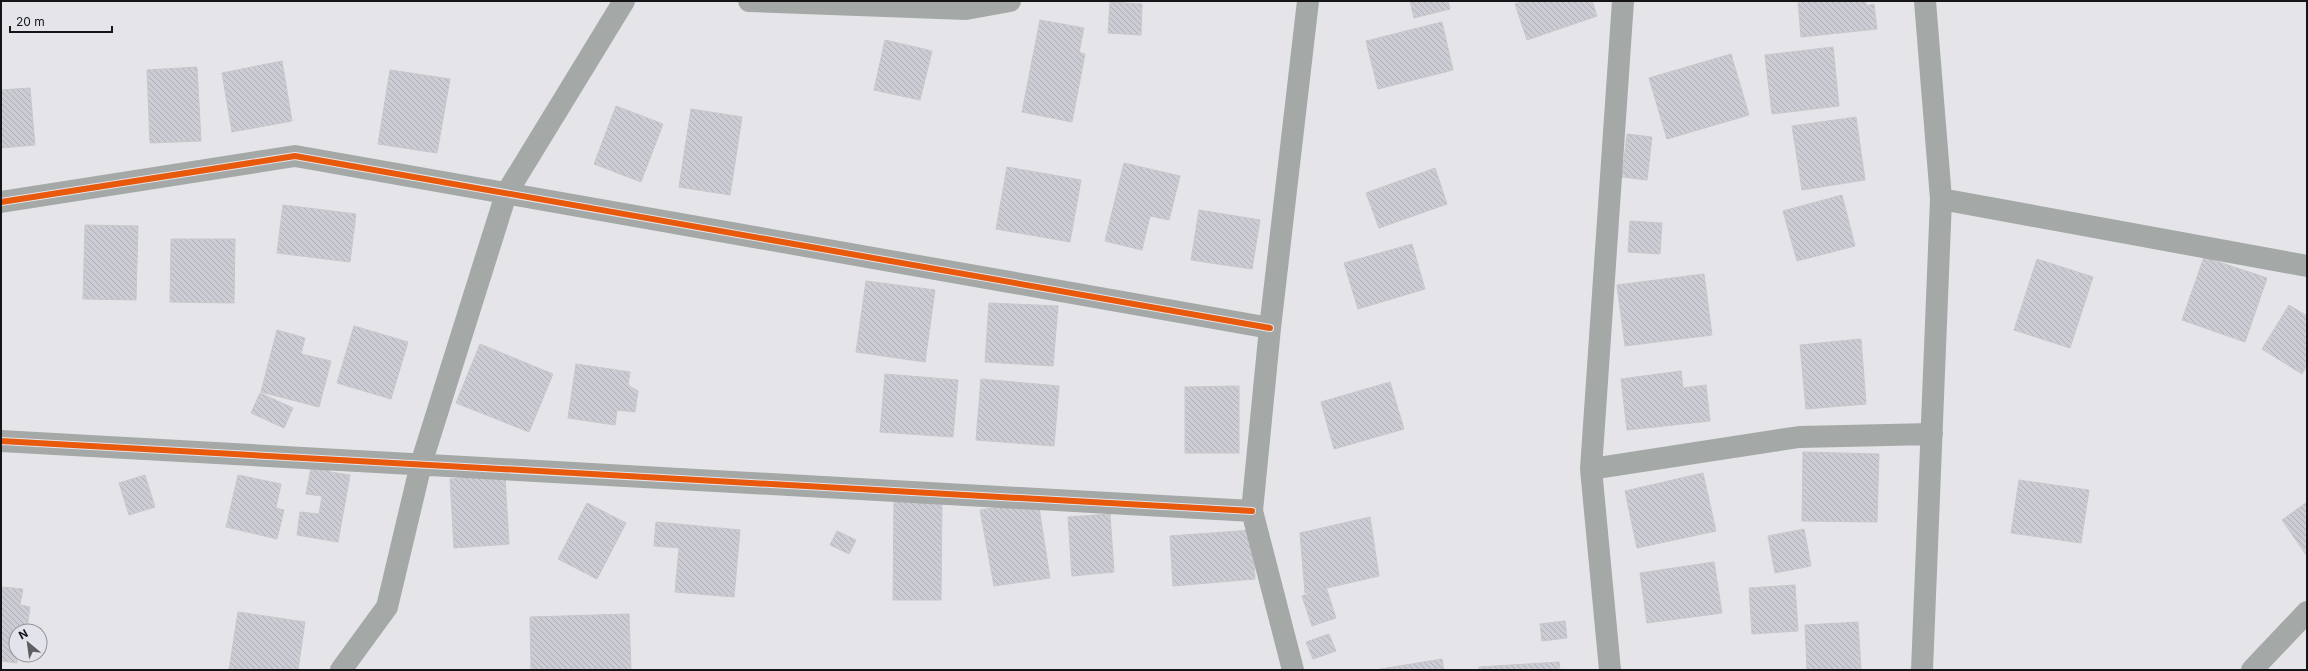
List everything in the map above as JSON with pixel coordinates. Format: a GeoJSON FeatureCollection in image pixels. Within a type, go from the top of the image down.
{"type":"FeatureCollection","features":[{"type":"Feature","properties":{"kind":"street"},"geometry":{"type":"LineString","coordinates":[[340,670],[387,606],[421,464],[506,194],[624,1]]}},
{"type":"Feature","properties":{"kind":"street"},"geometry":{"type":"LineString","coordinates":[[749,1],[966,9],[1010,1]]}},
{"type":"Feature","properties":{"kind":"street"},"geometry":{"type":"LineString","coordinates":[[1293,670],[1252,511],[1270,328],[1308,1]]}},
{"type":"Feature","properties":{"kind":"street"},"geometry":{"type":"LineString","coordinates":[[1610,670],[1591,469],[1623,1]]}},
{"type":"Feature","properties":{"kind":"street"},"geometry":{"type":"LineString","coordinates":[[1922,670],[1941,199],[1924,1]]}},
{"type":"Feature","properties":{"kind":"street"},"geometry":{"type":"LineString","coordinates":[[1,202],[295,156],[1270,328]]}},
{"type":"Feature","properties":{"kind":"street"},"geometry":{"type":"LineString","coordinates":[[1941,199],[2307,266]]}},
{"type":"Feature","properties":{"kind":"street"},"geometry":{"type":"LineString","coordinates":[[1591,469],[1800,437],[1932,434]]}},
{"type":"Feature","properties":{"kind":"street"},"geometry":{"type":"LineString","coordinates":[[1,441],[1252,511]]}},
{"type":"Feature","properties":{"kind":"street"},"geometry":{"type":"LineString","coordinates":[[2252,670],[2307,612]]}},
{"type":"Feature","properties":{"kind":"building"},"geometry":{"type":"Polygon","coordinates":[[[1410,1],[1448,1],[1450,9],[1414,18],[1410,1]]]}},
{"type":"Feature","properties":{"kind":"building"},"geometry":{"type":"Polygon","coordinates":[[[1524,1],[1592,1],[1597,16],[1527,40],[1515,4],[1524,1]]]}},
{"type":"Feature","properties":{"kind":"building"},"geometry":{"type":"Polygon","coordinates":[[[1798,1],[1866,1],[1866,6],[1874,4],[1877,29],[1801,37],[1798,1]]]}},
{"type":"Feature","properties":{"kind":"building"},"geometry":{"type":"Polygon","coordinates":[[[1110,2],[1142,4],[1141,35],[1108,33],[1110,2]]]}},
{"type":"Feature","properties":{"kind":"building"},"geometry":{"type":"Polygon","coordinates":[[[1040,20],[1084,28],[1079,52],[1085,54],[1072,122],[1022,112],[1040,20]]]}},
{"type":"Feature","properties":{"kind":"building"},"geometry":{"type":"Polygon","coordinates":[[[1442,22],[1453,70],[1378,89],[1366,41],[1442,22]]]}},
{"type":"Feature","properties":{"kind":"building"},"geometry":{"type":"Polygon","coordinates":[[[885,40],[932,51],[920,100],[874,90],[885,40]]]}},
{"type":"Feature","properties":{"kind":"building"},"geometry":{"type":"Polygon","coordinates":[[[1833,47],[1839,106],[1772,114],[1765,55],[1833,47]]]}},
{"type":"Feature","properties":{"kind":"building"},"geometry":{"type":"Polygon","coordinates":[[[1731,54],[1749,115],[1667,139],[1649,78],[1731,54]]]}},
{"type":"Feature","properties":{"kind":"building"},"geometry":{"type":"Polygon","coordinates":[[[282,61],[292,121],[232,132],[222,73],[282,61]]]}},
{"type":"Feature","properties":{"kind":"building"},"geometry":{"type":"Polygon","coordinates":[[[197,67],[201,141],[150,143],[147,70],[197,67]]]}},
{"type":"Feature","properties":{"kind":"building"},"geometry":{"type":"Polygon","coordinates":[[[390,70],[450,79],[437,153],[378,144],[390,70]]]}},
{"type":"Feature","properties":{"kind":"building"},"geometry":{"type":"Polygon","coordinates":[[[30,88],[35,145],[1,148],[1,90],[30,88]]]}},
{"type":"Feature","properties":{"kind":"building"},"geometry":{"type":"Polygon","coordinates":[[[616,106],[663,124],[641,182],[594,164],[616,106]]]}},
{"type":"Feature","properties":{"kind":"building"},"geometry":{"type":"Polygon","coordinates":[[[691,109],[742,117],[730,195],[679,187],[691,109]]]}},
{"type":"Feature","properties":{"kind":"building"},"geometry":{"type":"Polygon","coordinates":[[[1856,117],[1865,180],[1802,190],[1792,126],[1856,117]]]}},
{"type":"Feature","properties":{"kind":"building"},"geometry":{"type":"Polygon","coordinates":[[[1627,134],[1652,137],[1647,180],[1622,177],[1627,134]]]}},
{"type":"Feature","properties":{"kind":"building"},"geometry":{"type":"Polygon","coordinates":[[[1124,163],[1180,176],[1169,220],[1150,216],[1142,250],[1105,241],[1124,163]]]}},
{"type":"Feature","properties":{"kind":"building"},"geometry":{"type":"Polygon","coordinates":[[[1007,167],[1081,180],[1070,242],[996,229],[1007,167]]]}},
{"type":"Feature","properties":{"kind":"building"},"geometry":{"type":"Polygon","coordinates":[[[1435,168],[1447,204],[1379,228],[1366,193],[1435,168]]]}},
{"type":"Feature","properties":{"kind":"building"},"geometry":{"type":"Polygon","coordinates":[[[1842,195],[1855,246],[1797,261],[1783,211],[1842,195]]]}},
{"type":"Feature","properties":{"kind":"building"},"geometry":{"type":"Polygon","coordinates":[[[283,205],[356,214],[350,262],[277,253],[283,205]]]}},
{"type":"Feature","properties":{"kind":"building"},"geometry":{"type":"Polygon","coordinates":[[[1199,210],[1260,220],[1252,269],[1191,260],[1199,210]]]}},
{"type":"Feature","properties":{"kind":"building"},"geometry":{"type":"Polygon","coordinates":[[[1630,221],[1662,223],[1660,254],[1628,252],[1630,221]]]}},
{"type":"Feature","properties":{"kind":"building"},"geometry":{"type":"Polygon","coordinates":[[[85,225],[138,226],[136,300],[83,299],[85,225]]]}},
{"type":"Feature","properties":{"kind":"building"},"geometry":{"type":"Polygon","coordinates":[[[171,239],[235,239],[234,303],[170,302],[171,239]]]}},
{"type":"Feature","properties":{"kind":"building"},"geometry":{"type":"Polygon","coordinates":[[[1412,244],[1425,289],[1358,309],[1344,263],[1412,244]]]}},
{"type":"Feature","properties":{"kind":"building"},"geometry":{"type":"Polygon","coordinates":[[[2204,257],[2267,278],[2245,342],[2182,320],[2204,257]]]}},
{"type":"Feature","properties":{"kind":"building"},"geometry":{"type":"Polygon","coordinates":[[[2037,259],[2093,277],[2070,348],[2014,330],[2037,259]]]}},
{"type":"Feature","properties":{"kind":"building"},"geometry":{"type":"Polygon","coordinates":[[[1704,274],[1712,335],[1625,346],[1617,285],[1704,274]]]}},
{"type":"Feature","properties":{"kind":"building"},"geometry":{"type":"Polygon","coordinates":[[[866,281],[935,290],[925,362],[856,352],[866,281]]]}},
{"type":"Feature","properties":{"kind":"building"},"geometry":{"type":"Polygon","coordinates":[[[989,303],[1058,306],[1053,366],[985,362],[989,303]]]}},
{"type":"Feature","properties":{"kind":"building"},"geometry":{"type":"Polygon","coordinates":[[[2289,305],[2307,316],[2307,365],[2302,374],[2262,349],[2289,305]]]}},
{"type":"Feature","properties":{"kind":"building"},"geometry":{"type":"Polygon","coordinates":[[[354,326],[408,342],[391,399],[337,383],[354,326]]]}},
{"type":"Feature","properties":{"kind":"building"},"geometry":{"type":"Polygon","coordinates":[[[277,330],[305,338],[301,354],[331,361],[319,407],[261,392],[277,330]]]}},
{"type":"Feature","properties":{"kind":"building"},"geometry":{"type":"Polygon","coordinates":[[[1861,339],[1866,404],[1806,409],[1800,345],[1861,339]]]}},
{"type":"Feature","properties":{"kind":"building"},"geometry":{"type":"Polygon","coordinates":[[[480,344],[553,374],[529,432],[456,403],[480,344]]]}},
{"type":"Feature","properties":{"kind":"building"},"geometry":{"type":"Polygon","coordinates":[[[576,364],[630,372],[628,385],[638,391],[635,412],[617,410],[615,425],[568,418],[576,364]]]}},
{"type":"Feature","properties":{"kind":"building"},"geometry":{"type":"Polygon","coordinates":[[[1681,371],[1683,388],[1706,385],[1710,421],[1627,430],[1621,379],[1681,371]]]}},
{"type":"Feature","properties":{"kind":"building"},"geometry":{"type":"Polygon","coordinates":[[[885,374],[958,380],[953,437],[880,432],[885,374]]]}},
{"type":"Feature","properties":{"kind":"building"},"geometry":{"type":"Polygon","coordinates":[[[981,379],[1059,386],[1054,446],[976,440],[981,379]]]}},
{"type":"Feature","properties":{"kind":"building"},"geometry":{"type":"Polygon","coordinates":[[[1390,382],[1404,429],[1334,449],[1321,402],[1390,382]]]}},
{"type":"Feature","properties":{"kind":"building"},"geometry":{"type":"Polygon","coordinates":[[[1239,386],[1239,453],[1185,453],[1185,387],[1239,386]]]}},
{"type":"Feature","properties":{"kind":"building"},"geometry":{"type":"Polygon","coordinates":[[[260,393],[293,408],[284,428],[251,413],[260,393]]]}},
{"type":"Feature","properties":{"kind":"building"},"geometry":{"type":"Polygon","coordinates":[[[1803,452],[1879,454],[1877,522],[1802,521],[1803,452]]]}},
{"type":"Feature","properties":{"kind":"building"},"geometry":{"type":"Polygon","coordinates":[[[312,462],[331,466],[330,472],[350,475],[338,542],[297,535],[300,512],[319,514],[322,496],[306,494],[312,462]]]}},
{"type":"Feature","properties":{"kind":"building"},"geometry":{"type":"Polygon","coordinates":[[[1703,473],[1716,531],[1637,548],[1625,491],[1703,473]]]}},
{"type":"Feature","properties":{"kind":"building"},"geometry":{"type":"Polygon","coordinates":[[[145,475],[155,507],[129,515],[119,483],[145,475]]]}},
{"type":"Feature","properties":{"kind":"building"},"geometry":{"type":"Polygon","coordinates":[[[238,475],[281,484],[276,508],[284,510],[277,539],[226,527],[238,475]]]}},
{"type":"Feature","properties":{"kind":"building"},"geometry":{"type":"Polygon","coordinates":[[[505,476],[509,544],[454,548],[450,479],[505,476]]]}},
{"type":"Feature","properties":{"kind":"building"},"geometry":{"type":"Polygon","coordinates":[[[2019,480],[2089,490],[2081,543],[2011,533],[2019,480]]]}},
{"type":"Feature","properties":{"kind":"building"},"geometry":{"type":"Polygon","coordinates":[[[894,499],[942,499],[941,600],[893,600],[894,499]]]}},
{"type":"Feature","properties":{"kind":"building"},"geometry":{"type":"Polygon","coordinates":[[[1038,501],[1050,578],[994,586],[980,510],[1038,501]]]}},
{"type":"Feature","properties":{"kind":"building"},"geometry":{"type":"Polygon","coordinates":[[[2307,502],[2307,556],[2282,520],[2307,502]]]}},
{"type":"Feature","properties":{"kind":"building"},"geometry":{"type":"Polygon","coordinates":[[[587,503],[626,523],[597,579],[558,559],[587,503]]]}},
{"type":"Feature","properties":{"kind":"building"},"geometry":{"type":"Polygon","coordinates":[[[1110,514],[1114,572],[1072,576],[1068,517],[1110,514]]]}},
{"type":"Feature","properties":{"kind":"building"},"geometry":{"type":"Polygon","coordinates":[[[1370,517],[1379,576],[1305,593],[1300,533],[1370,517]]]}},
{"type":"Feature","properties":{"kind":"building"},"geometry":{"type":"Polygon","coordinates":[[[656,522],[740,530],[734,597],[675,592],[679,548],[654,546],[656,522]]]}},
{"type":"Feature","properties":{"kind":"building"},"geometry":{"type":"Polygon","coordinates":[[[1804,529],[1811,566],[1775,573],[1768,536],[1804,529]]]}},
{"type":"Feature","properties":{"kind":"building"},"geometry":{"type":"Polygon","coordinates":[[[1252,530],[1255,579],[1173,586],[1170,536],[1252,530]]]}},
{"type":"Feature","properties":{"kind":"building"},"geometry":{"type":"Polygon","coordinates":[[[837,531],[856,540],[849,554],[830,545],[837,531]]]}},
{"type":"Feature","properties":{"kind":"building"},"geometry":{"type":"Polygon","coordinates":[[[1714,562],[1722,613],[1647,623],[1640,573],[1714,562]]]}},
{"type":"Feature","properties":{"kind":"building"},"geometry":{"type":"Polygon","coordinates":[[[1795,585],[1798,631],[1752,634],[1749,588],[1795,585]]]}},
{"type":"Feature","properties":{"kind":"building"},"geometry":{"type":"Polygon","coordinates":[[[1,587],[23,589],[20,605],[30,607],[28,623],[8,623],[8,662],[1,661],[1,587]]]}},
{"type":"Feature","properties":{"kind":"building"},"geometry":{"type":"Polygon","coordinates":[[[1326,587],[1336,618],[1312,626],[1302,596],[1326,587]]]}},
{"type":"Feature","properties":{"kind":"building"},"geometry":{"type":"Polygon","coordinates":[[[238,612],[305,622],[298,670],[229,670],[238,612]]]}},
{"type":"Feature","properties":{"kind":"building"},"geometry":{"type":"Polygon","coordinates":[[[629,614],[631,670],[531,670],[530,617],[629,614]]]}},
{"type":"Feature","properties":{"kind":"building"},"geometry":{"type":"Polygon","coordinates":[[[1565,621],[1567,638],[1542,641],[1540,624],[1565,621]]]}},
{"type":"Feature","properties":{"kind":"building"},"geometry":{"type":"Polygon","coordinates":[[[1858,622],[1861,670],[1807,670],[1805,625],[1858,622]]]}},
{"type":"Feature","properties":{"kind":"building"},"geometry":{"type":"Polygon","coordinates":[[[1329,634],[1336,651],[1313,659],[1306,642],[1329,634]]]}},
{"type":"Feature","properties":{"kind":"building"},"geometry":{"type":"Polygon","coordinates":[[[1442,659],[1444,670],[1375,670],[1442,659]]]}},
{"type":"Feature","properties":{"kind":"building"},"geometry":{"type":"Polygon","coordinates":[[[1559,662],[1560,670],[1479,670],[1479,667],[1559,662]]]}},
{"type":"Feature","properties":{"kind":"cycle path"},"geometry":{"type":"LineString","coordinates":[[1,202],[295,156],[1270,328]]}},
{"type":"Feature","properties":{"kind":"cycle path"},"geometry":{"type":"LineString","coordinates":[[1,441],[1252,511]]}}]}
